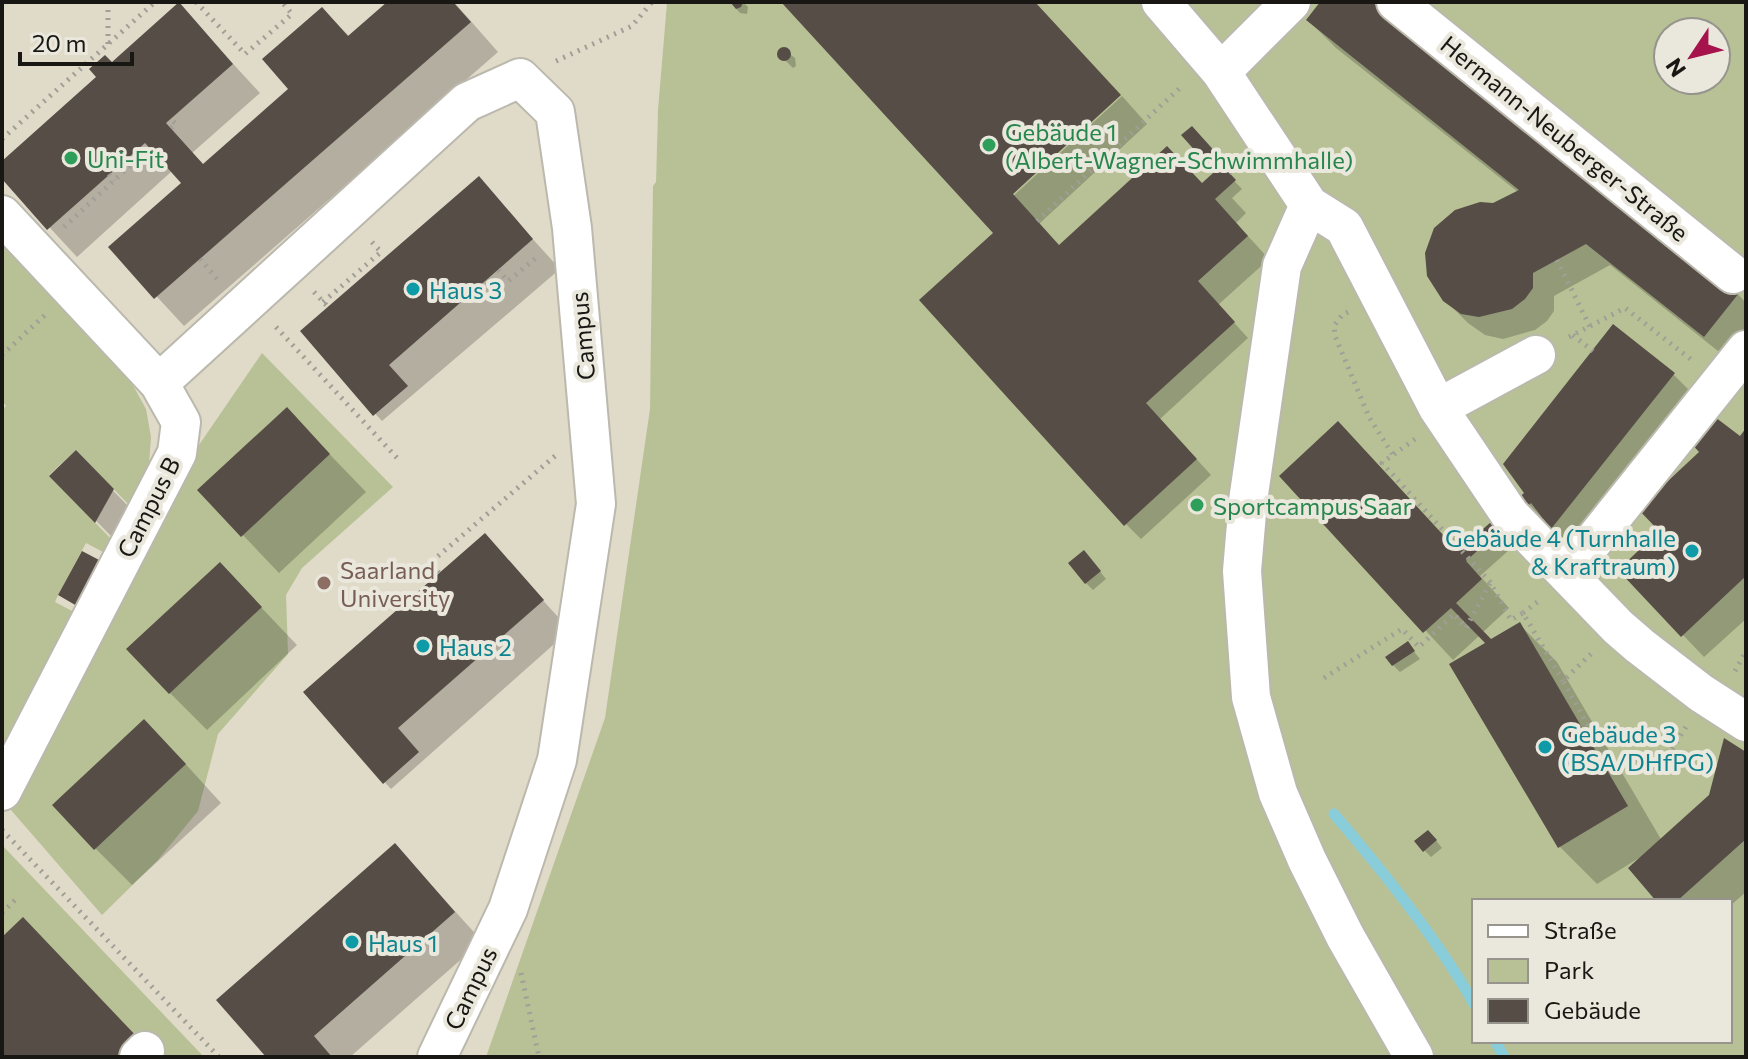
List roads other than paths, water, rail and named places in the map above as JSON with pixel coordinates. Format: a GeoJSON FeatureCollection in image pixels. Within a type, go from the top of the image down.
{"type":"FeatureCollection","features":[{"type":"Feature","properties":{"kind":"street"},"geometry":{"type":"LineString","coordinates":[[1161,2],[1216,66],[1309,205],[1344,227],[1438,408],[1510,515],[1618,627],[1659,663],[1746,722]]}},
{"type":"Feature","properties":{"kind":"street"},"geometry":{"type":"LineString","coordinates":[[1216,66],[1291,2]]}},
{"type":"Feature","properties":{"kind":"street","name":"Hermann-Neuberger-Straße"},"geometry":{"type":"LineString","coordinates":[[1396,2],[1733,274]]}},
{"type":"Feature","properties":{"kind":"street","name":"Campus"},"geometry":{"type":"LineString","coordinates":[[159,383],[467,102],[520,78],[555,112],[572,228],[596,504],[557,760],[508,909],[437,1057]]}},
{"type":"Feature","properties":{"kind":"street"},"geometry":{"type":"LineString","coordinates":[[1309,205],[1282,266],[1248,501],[1242,571],[1251,697],[1278,793],[1307,860],[1345,936],[1414,1057]]}},
{"type":"Feature","properties":{"kind":"street","name":"Campus B"},"geometry":{"type":"LineString","coordinates":[[2,215],[159,383],[181,422],[177,453],[2,791]]}},
{"type":"Feature","properties":{"kind":"street"},"geometry":{"type":"LineString","coordinates":[[1438,408],[1550,348]]}},
{"type":"Feature","properties":{"kind":"street"},"geometry":{"type":"LineString","coordinates":[[1567,574],[1746,350]]}},
{"type":"Feature","properties":{"kind":"waterway"},"geometry":{"type":"LineString","coordinates":[[1334,814],[1408,906],[1444,955],[1472,1001]]}},
{"type":"Feature","properties":{"kind":"waterway"},"geometry":{"type":"LineString","coordinates":[[1496,1043],[1504,1057]]}},
{"type":"Feature","properties":{"kind":"place","name":"Gebäude 1 (Albert-Wagner-Schwimmhalle)"},"geometry":{"type":"Point","coordinates":[989,145]}},
{"type":"Feature","properties":{"kind":"place","name":"Uni-Fit"},"geometry":{"type":"Point","coordinates":[71,158]}},
{"type":"Feature","properties":{"kind":"place","name":"Haus 3"},"geometry":{"type":"Point","coordinates":[413,289]}},
{"type":"Feature","properties":{"kind":"place","name":"Sportcampus Saar"},"geometry":{"type":"Point","coordinates":[1197,505]}},
{"type":"Feature","properties":{"kind":"place","name":"Gebäude 4 (Turnhalle & Kraftraum)"},"geometry":{"type":"Point","coordinates":[1692,551]}},
{"type":"Feature","properties":{"kind":"place","name":"Saarland University"},"geometry":{"type":"Point","coordinates":[324,583]}},
{"type":"Feature","properties":{"kind":"place","name":"Haus 2"},"geometry":{"type":"Point","coordinates":[423,646]}},
{"type":"Feature","properties":{"kind":"place","name":"Gebäude 3 (BSA/DHfPG)"},"geometry":{"type":"Point","coordinates":[1545,747]}},
{"type":"Feature","properties":{"kind":"place","name":"Haus 1"},"geometry":{"type":"Point","coordinates":[352,942]}}]}
